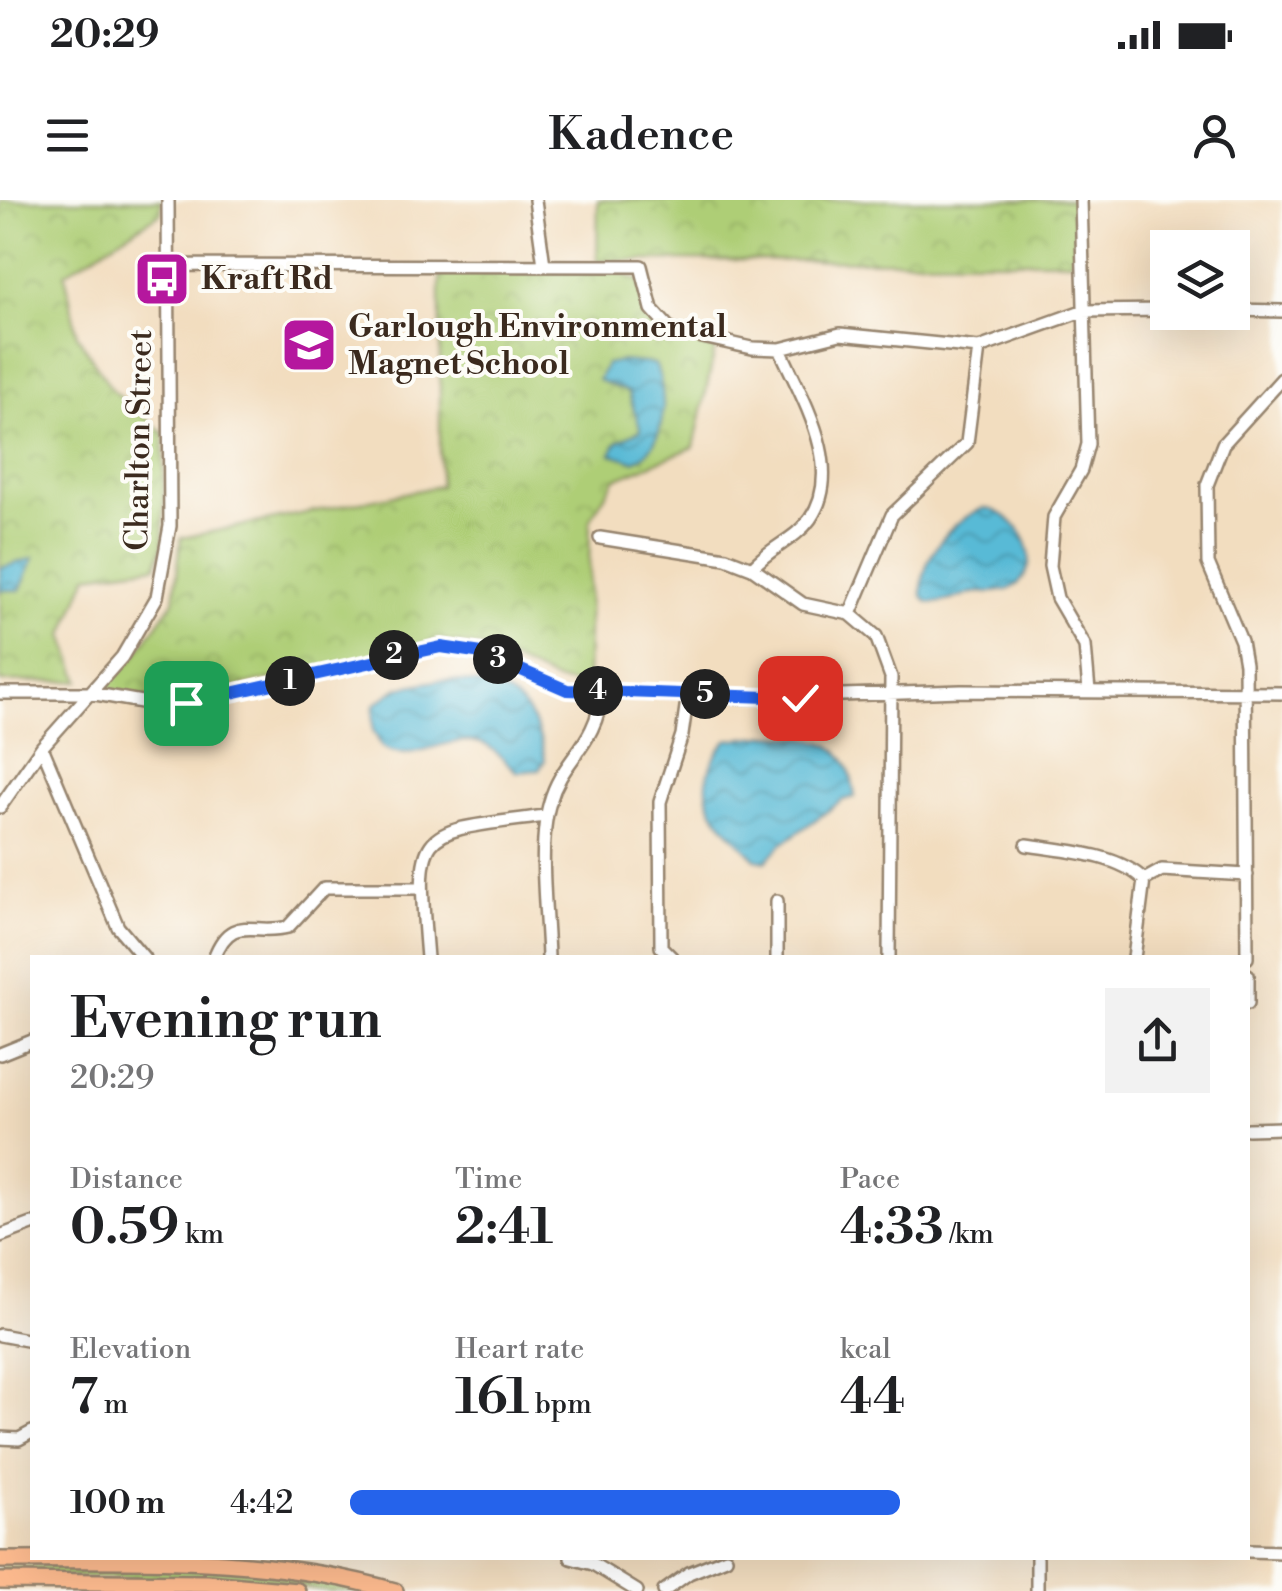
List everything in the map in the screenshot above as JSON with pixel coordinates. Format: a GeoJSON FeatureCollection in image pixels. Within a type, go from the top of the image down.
{"type":"FeatureCollection","features":[{"type":"Feature","properties":{"kind":"highway"},"geometry":{"type":"LineString","coordinates":[[0,1563],[79,1560],[258,1565],[396,1591]]}},
{"type":"Feature","properties":{"kind":"highway"},"geometry":{"type":"LineString","coordinates":[[0,1580],[109,1586],[223,1583],[297,1591]]}},
{"type":"Feature","properties":{"kind":"street","name":"Charlton Street"},"geometry":{"type":"LineString","coordinates":[[0,807],[42,746],[140,631],[166,564],[168,200]]}},
{"type":"Feature","properties":{"kind":"street"},"geometry":{"type":"LineString","coordinates":[[535,200],[544,265]]}},
{"type":"Feature","properties":{"kind":"street"},"geometry":{"type":"LineString","coordinates":[[1082,200],[1088,444],[1080,470],[1054,517],[1050,566],[1057,598],[1085,646],[1090,692]]}},
{"type":"Feature","properties":{"kind":"street"},"geometry":{"type":"LineString","coordinates":[[168,265],[642,266],[652,309],[671,330],[702,340],[780,349],[840,334],[979,348],[1082,312],[1150,310]]}},
{"type":"Feature","properties":{"kind":"street"},"geometry":{"type":"LineString","coordinates":[[1250,310],[1282,311]]}},
{"type":"Feature","properties":{"kind":"street"},"geometry":{"type":"LineString","coordinates":[[850,614],[892,515],[966,443],[979,348]]}},
{"type":"Feature","properties":{"kind":"street"},"geometry":{"type":"LineString","coordinates":[[752,568],[770,547],[796,535],[811,518],[824,486],[814,427],[780,349]]}},
{"type":"Feature","properties":{"kind":"street"},"geometry":{"type":"LineString","coordinates":[[1247,955],[1246,692],[1241,641],[1208,563],[1207,485],[1223,444],[1282,380]]}},
{"type":"Feature","properties":{"kind":"street"},"geometry":{"type":"LineString","coordinates":[[600,538],[726,558],[752,568],[803,604],[850,614],[876,636],[890,677],[889,955]]}},
{"type":"Feature","properties":{"kind":"street"},"geometry":{"type":"LineString","coordinates":[[0,692],[90,692],[153,704],[199,702],[441,647],[482,653],[562,689],[602,692],[753,698],[1282,693]]}},
{"type":"Feature","properties":{"kind":"street"},"geometry":{"type":"LineString","coordinates":[[548,955],[546,816],[557,783],[594,730],[602,692]]}},
{"type":"Feature","properties":{"kind":"street"},"geometry":{"type":"LineString","coordinates":[[669,955],[661,948],[660,802],[682,734],[688,693]]}},
{"type":"Feature","properties":{"kind":"street"},"geometry":{"type":"LineString","coordinates":[[42,746],[118,927],[141,955]]}},
{"type":"Feature","properties":{"kind":"street"},"geometry":{"type":"LineString","coordinates":[[427,955],[420,868],[430,842],[456,828],[546,816]]}},
{"type":"Feature","properties":{"kind":"street"},"geometry":{"type":"LineString","coordinates":[[1028,844],[1132,868],[1144,880]]}},
{"type":"Feature","properties":{"kind":"street"},"geometry":{"type":"LineString","coordinates":[[1144,880],[1162,870],[1247,875]]}},
{"type":"Feature","properties":{"kind":"street"},"geometry":{"type":"LineString","coordinates":[[1134,955],[1144,880]]}},
{"type":"Feature","properties":{"kind":"street"},"geometry":{"type":"LineString","coordinates":[[216,955],[229,932],[245,926],[288,927],[324,888],[421,888]]}},
{"type":"Feature","properties":{"kind":"street"},"geometry":{"type":"LineString","coordinates":[[776,901],[777,955]]}},
{"type":"Feature","properties":{"kind":"street"},"geometry":{"type":"LineString","coordinates":[[0,1054],[30,1042]]}},
{"type":"Feature","properties":{"kind":"street"},"geometry":{"type":"LineString","coordinates":[[1250,1128],[1282,1128]]}},
{"type":"Feature","properties":{"kind":"street"},"geometry":{"type":"LineString","coordinates":[[0,1236],[30,1225]]}},
{"type":"Feature","properties":{"kind":"street"},"geometry":{"type":"LineString","coordinates":[[0,1336],[30,1341]]}},
{"type":"Feature","properties":{"kind":"street"},"geometry":{"type":"LineString","coordinates":[[0,1438],[18,1439],[30,1433]]}},
{"type":"Feature","properties":{"kind":"street"},"geometry":{"type":"LineString","coordinates":[[1250,1551],[1282,1552]]}},
{"type":"Feature","properties":{"kind":"street"},"geometry":{"type":"LineString","coordinates":[[578,1560],[593,1564],[637,1591]]}},
{"type":"Feature","properties":{"kind":"street"},"geometry":{"type":"LineString","coordinates":[[664,1591],[689,1573],[721,1560]]}},
{"type":"Feature","properties":{"kind":"street"},"geometry":{"type":"LineString","coordinates":[[1037,1560],[1037,1591]]}},
{"type":"Feature","properties":{"kind":"green space"},"geometry":{"type":"Polygon","coordinates":[[[0,200],[161,200],[161,213],[65,273],[77,335],[112,390],[164,433],[163,543],[156,566],[88,575],[64,635],[80,681],[0,682],[0,200]]]}},
{"type":"Feature","properties":{"kind":"green space"},"geometry":{"type":"Polygon","coordinates":[[[598,200],[1074,200],[1075,261],[597,260],[598,200]]]}},
{"type":"Feature","properties":{"kind":"green space"},"geometry":{"type":"Polygon","coordinates":[[[440,272],[619,273],[638,280],[656,327],[715,349],[694,447],[615,479],[590,519],[587,685],[559,682],[484,648],[438,640],[206,694],[151,700],[103,689],[132,660],[174,601],[181,538],[440,486],[440,272]]]}},
{"type":"Feature","properties":{"kind":"green space"},"geometry":{"type":"Polygon","coordinates":[[[91,1565],[241,1569],[376,1591],[327,1591],[272,1582],[0,1575],[0,1568],[91,1565]]]}},
{"type":"Feature","properties":{"kind":"water"},"geometry":{"type":"Polygon","coordinates":[[[606,364],[655,364],[662,389],[659,431],[645,454],[634,461],[611,454],[617,442],[641,430],[628,392],[598,380],[606,364]]]}},
{"type":"Feature","properties":{"kind":"water"},"geometry":{"type":"Polygon","coordinates":[[[984,508],[1008,519],[1025,541],[1029,566],[1023,578],[1003,591],[928,602],[922,596],[923,582],[939,543],[959,523],[984,508]]]}},
{"type":"Feature","properties":{"kind":"water"},"geometry":{"type":"Polygon","coordinates":[[[34,558],[20,590],[0,590],[0,568],[34,558]]]}},
{"type":"Feature","properties":{"kind":"water"},"geometry":{"type":"Polygon","coordinates":[[[441,680],[499,690],[524,707],[540,738],[545,760],[539,770],[517,772],[486,745],[473,741],[407,753],[382,747],[373,730],[374,705],[398,688],[441,680]]]}},
{"type":"Feature","properties":{"kind":"water"},"geometry":{"type":"Polygon","coordinates":[[[771,735],[806,738],[830,746],[846,764],[855,797],[843,800],[783,843],[766,861],[756,859],[718,818],[707,790],[714,759],[727,740],[771,735]]]}},
{"type":"Feature","properties":{"kind":"place","name":"Kraft Rd"},"geometry":{"type":"Point","coordinates":[162,279]}},
{"type":"Feature","properties":{"kind":"place","name":"Garlough Environmental Magnet School"},"geometry":{"type":"Point","coordinates":[309,345]}},
{"type":"Feature","properties":{"kind":"route"},"geometry":{"type":"LineString","coordinates":[[186,703],[215,700],[415,650],[441,647],[482,653],[567,690],[800,698]]}}]}
